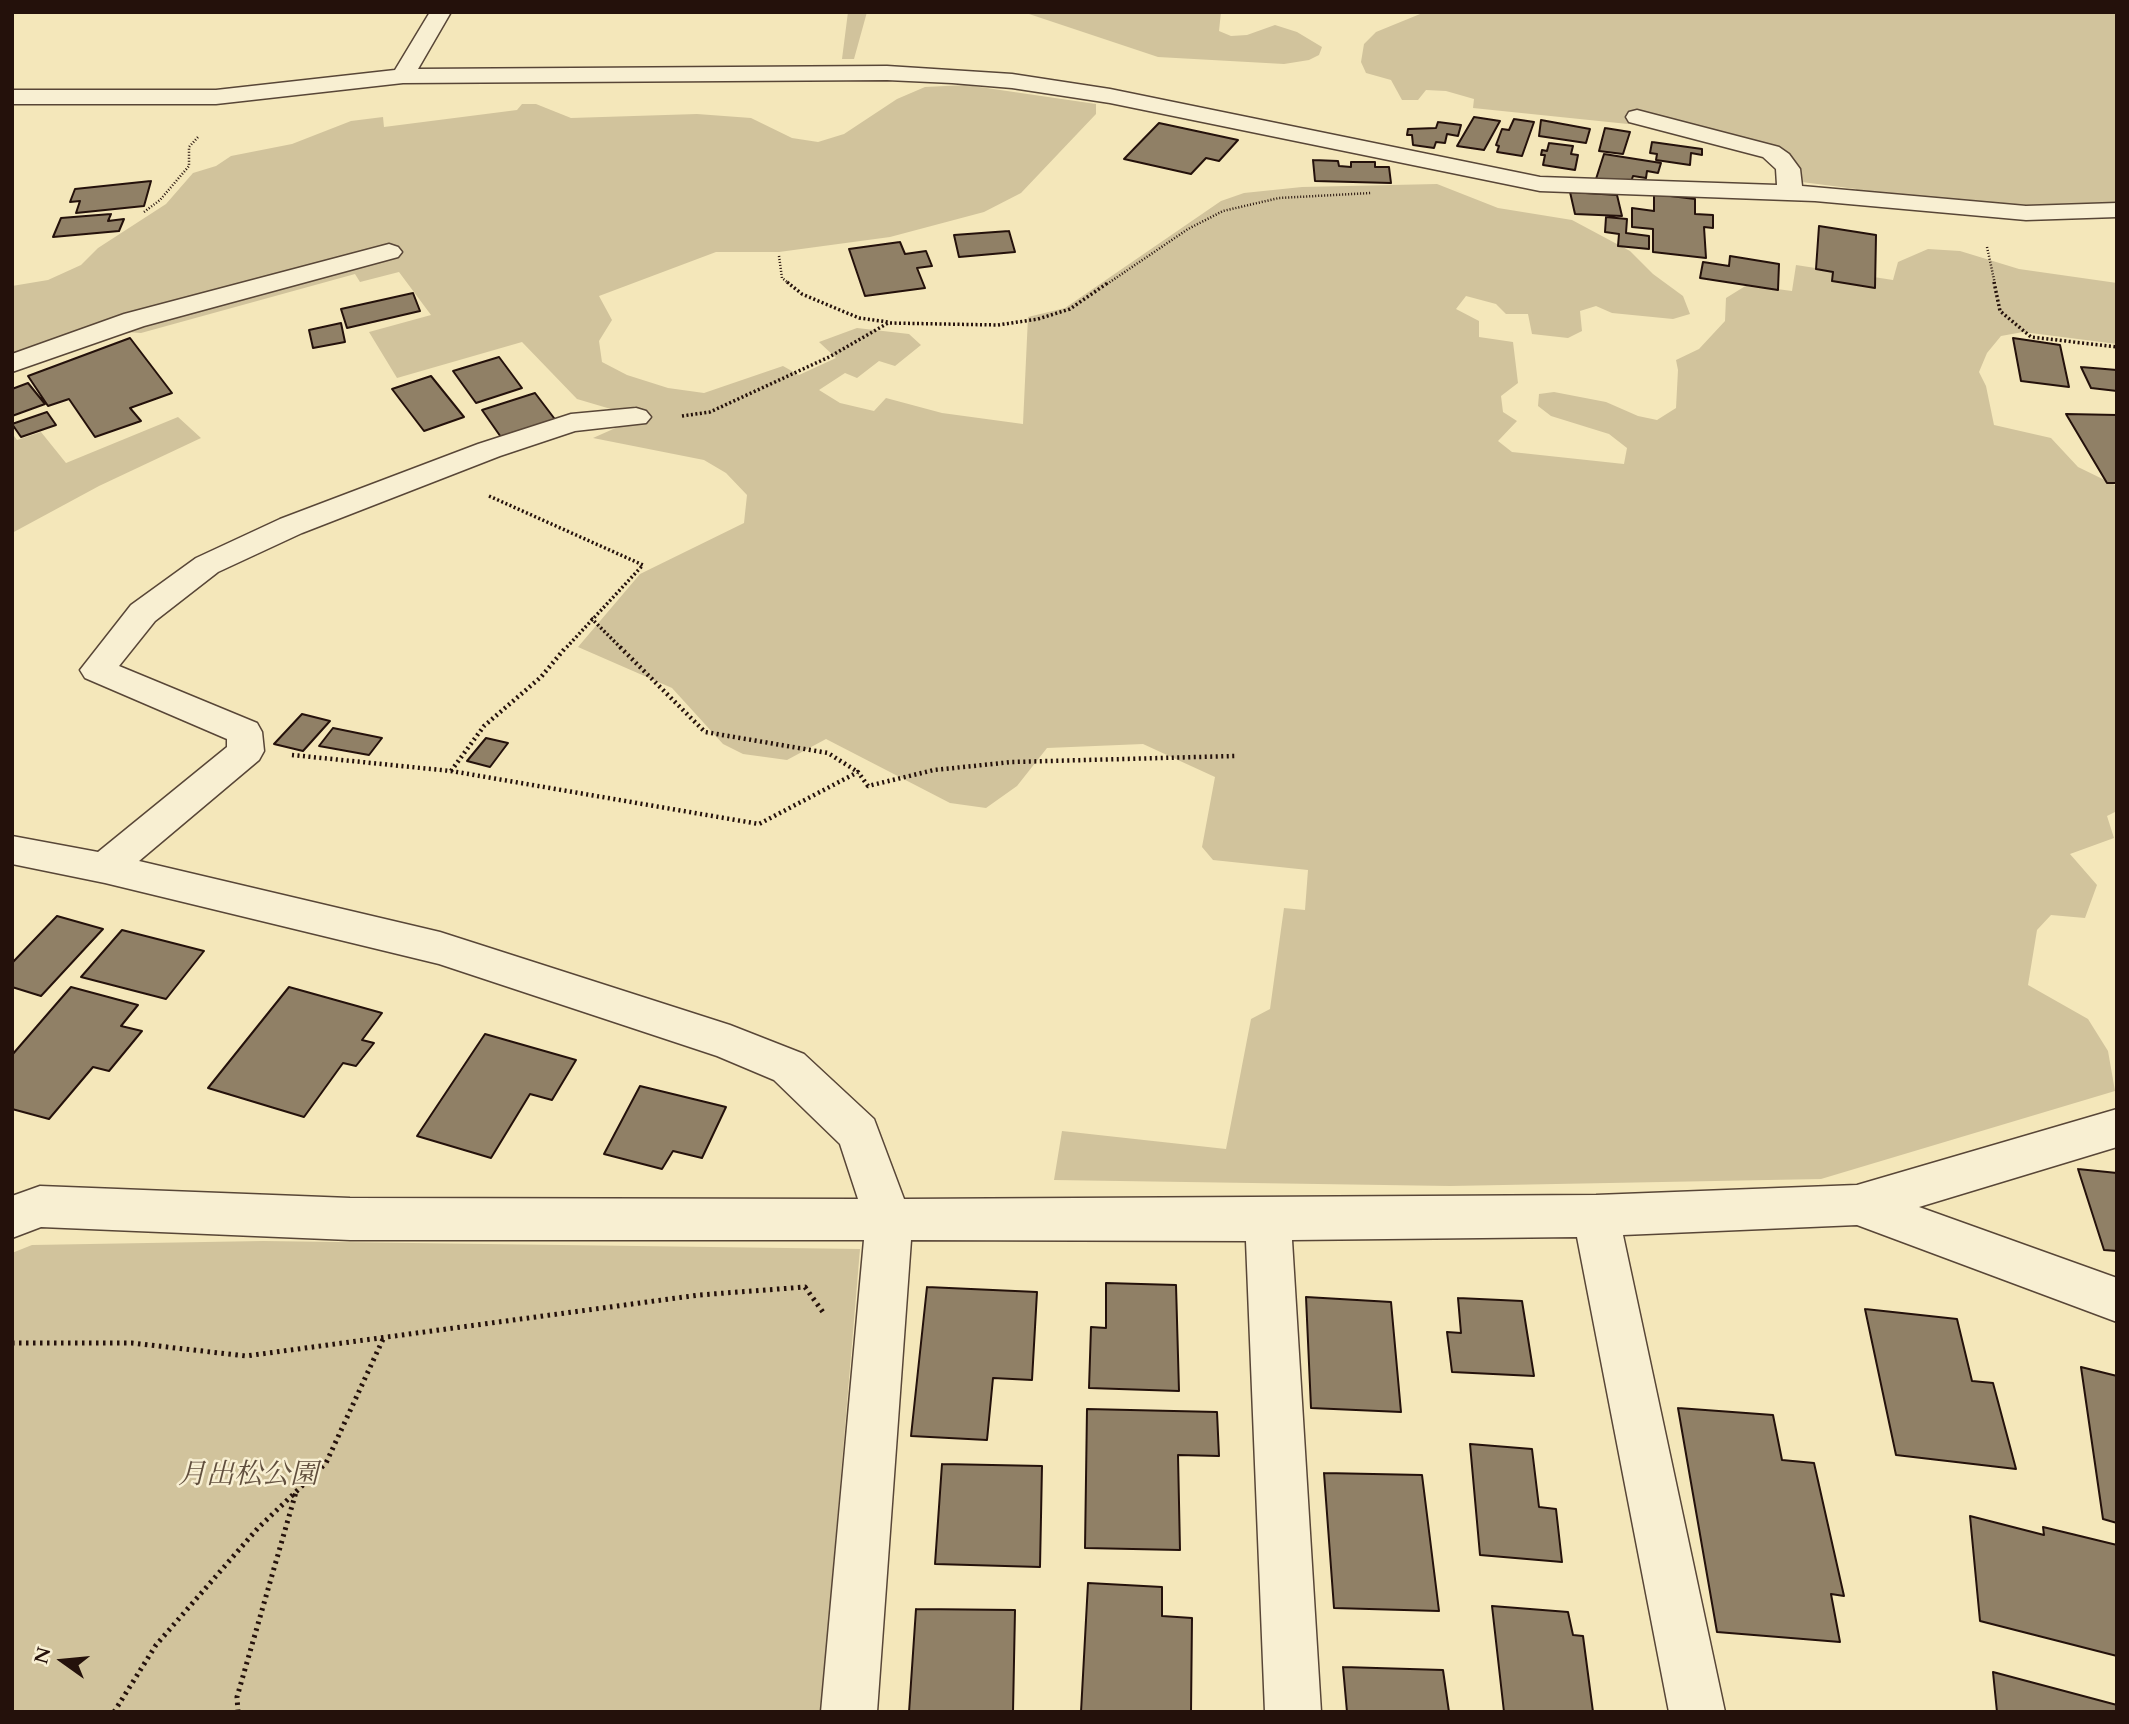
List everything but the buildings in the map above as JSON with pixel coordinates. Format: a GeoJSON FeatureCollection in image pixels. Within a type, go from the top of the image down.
{"type":"FeatureCollection","features":[{"type":"Feature","properties":{"kind":"street"},"geometry":{"type":"LineString","coordinates":[[402,76],[441,12]]}},
{"type":"Feature","properties":{"kind":"street"},"geometry":{"type":"LineString","coordinates":[[12,97],[123,100],[224,96],[402,76],[887,73],[964,76],[1110,96],[1540,184],[1790,194],[2026,213],[2117,211]]}},
{"type":"Feature","properties":{"kind":"street"},"geometry":{"type":"LineString","coordinates":[[1637,117],[1771,152],[1781,159],[1788,169],[1790,194]]}},
{"type":"Feature","properties":{"kind":"street"},"geometry":{"type":"LineString","coordinates":[[12,364],[134,320],[389,252]]}},
{"type":"Feature","properties":{"kind":"street"},"geometry":{"type":"LineString","coordinates":[[106,868],[246,751],[244,732],[97,670],[143,613],[207,565],[291,526],[432,471],[571,423],[636,417]]}},
{"type":"Feature","properties":{"kind":"street"},"geometry":{"type":"LineString","coordinates":[[12,850],[106,868],[440,948],[730,1043],[789,1067],[858,1133],[889,1222],[849,1712]]}},
{"type":"Feature","properties":{"kind":"street"},"geometry":{"type":"LineString","coordinates":[[22,1204],[350,1219],[889,1222],[1596,1216],[1857,1205],[2117,1128]]}},
{"type":"Feature","properties":{"kind":"street"},"geometry":{"type":"LineString","coordinates":[[1857,1205],[2117,1300]]}},
{"type":"Feature","properties":{"kind":"street"},"geometry":{"type":"LineString","coordinates":[[1596,1216],[1697,1712]]}},
{"type":"Feature","properties":{"kind":"street"},"geometry":{"type":"LineString","coordinates":[[1268,1220],[1293,1712]]}},
{"type":"Feature","properties":{"kind":"path"},"geometry":{"type":"LineString","coordinates":[[144,212],[160,200],[189,166],[189,146],[205,130],[224,96]]}},
{"type":"Feature","properties":{"kind":"path"},"geometry":{"type":"LineString","coordinates":[[779,256],[782,278],[802,294],[859,317],[888,323],[998,325],[1038,319],[1070,309],[1188,229],[1223,211],[1279,198],[1378,192]]}},
{"type":"Feature","properties":{"kind":"path"},"geometry":{"type":"LineString","coordinates":[[1985,237],[2000,311],[2031,337],[2117,347]]}},
{"type":"Feature","properties":{"kind":"path"},"geometry":{"type":"LineString","coordinates":[[636,417],[673,418],[710,412],[829,357],[888,323]]}},
{"type":"Feature","properties":{"kind":"path"},"geometry":{"type":"LineString","coordinates":[[432,471],[642,565],[591,618],[541,677],[484,726],[451,771]]}},
{"type":"Feature","properties":{"kind":"path"},"geometry":{"type":"LineString","coordinates":[[591,618],[705,732],[828,753],[858,772],[869,786],[934,770],[1012,762],[1235,756]]}},
{"type":"Feature","properties":{"kind":"path"},"geometry":{"type":"LineString","coordinates":[[246,751],[451,771],[759,824],[858,772]]}},
{"type":"Feature","properties":{"kind":"path"},"geometry":{"type":"LineString","coordinates":[[12,1343],[132,1343],[246,1356],[699,1295],[806,1287],[833,1326]]}},
{"type":"Feature","properties":{"kind":"path"},"geometry":{"type":"LineString","coordinates":[[114,1712],[156,1645],[258,1528],[326,1463],[384,1337]]}},
{"type":"Feature","properties":{"kind":"path"},"geometry":{"type":"LineString","coordinates":[[238,1712],[237,1697],[296,1491]]}},
{"type":"Feature","properties":{"kind":"green space"},"geometry":{"type":"Polygon","coordinates":[[[848,12],[867,12],[854,59],[842,59],[848,12]]]}},
{"type":"Feature","properties":{"kind":"green space"},"geometry":{"type":"Polygon","coordinates":[[[1023,12],[1221,12],[1219,31],[1231,36],[1247,35],[1275,25],[1297,32],[1322,47],[1319,55],[1309,60],[1284,64],[1158,57],[1023,12]]]}},
{"type":"Feature","properties":{"kind":"green space"},"geometry":{"type":"Polygon","coordinates":[[[1425,12],[2117,12],[2117,207],[2023,210],[1917,196],[1856,202],[1856,189],[1794,181],[1784,154],[1763,143],[1641,113],[1628,124],[1473,108],[1474,99],[1446,91],[1426,90],[1418,100],[1402,100],[1391,80],[1366,73],[1361,62],[1364,44],[1376,32],[1425,12]]]}},
{"type":"Feature","properties":{"kind":"green space"},"geometry":{"type":"Polygon","coordinates":[[[966,85],[1096,104],[1096,114],[1021,193],[984,212],[890,237],[779,252],[716,252],[599,296],[612,320],[599,341],[602,362],[627,375],[668,388],[704,393],[783,366],[799,375],[836,358],[819,342],[857,328],[909,334],[921,345],[895,366],[879,361],[857,378],[845,373],[819,390],[840,403],[874,411],[886,398],[942,413],[1023,424],[1028,317],[1065,308],[1221,201],[1244,193],[1302,187],[1437,184],[1498,208],[1572,220],[1630,251],[1653,274],[1683,296],[1690,314],[1673,319],[1612,313],[1596,306],[1580,311],[1582,331],[1568,338],[1532,334],[1528,314],[1506,314],[1496,304],[1466,296],[1456,309],[1479,321],[1479,337],[1513,342],[1518,383],[1501,396],[1503,412],[1517,421],[1498,441],[1512,452],[1624,464],[1627,448],[1609,434],[1551,416],[1538,406],[1539,394],[1554,392],[1606,402],[1638,416],[1657,420],[1676,408],[1676,360],[1699,349],[1725,321],[1726,298],[1747,285],[1792,291],[1796,265],[1893,280],[1898,262],[1928,249],[1960,251],[2019,269],[2117,283],[2117,344],[2023,332],[2001,336],[1987,353],[1979,372],[1986,386],[1994,425],[2051,438],[2078,467],[2117,486],[2117,811],[2107,816],[2114,838],[2070,854],[2097,885],[2085,918],[2051,915],[2037,930],[2028,985],[2088,1019],[2108,1051],[2115,1091],[1821,1179],[1450,1186],[1054,1180],[1062,1131],[1226,1149],[1251,1019],[1270,1009],[1284,908],[1305,910],[1308,870],[1213,860],[1202,847],[1215,777],[1143,744],[1047,748],[1017,786],[986,808],[950,803],[826,739],[787,760],[743,754],[723,744],[672,688],[578,647],[640,574],[744,523],[747,495],[726,473],[704,460],[593,438],[629,422],[621,412],[577,399],[522,342],[397,378],[369,332],[431,315],[399,272],[360,282],[355,274],[141,333],[96,330],[47,359],[12,373],[12,286],[48,280],[81,265],[98,248],[166,204],[193,173],[216,166],[231,156],[292,144],[351,121],[383,117],[384,127],[517,110],[522,104],[536,104],[571,118],[697,114],[751,118],[792,138],[818,142],[844,134],[897,99],[925,87],[966,85]]]}},
{"type":"Feature","properties":{"kind":"green space"},"geometry":{"type":"Polygon","coordinates":[[[178,417],[201,438],[99,486],[12,533],[12,433],[17,440],[41,432],[66,463],[178,417]]]}},
{"type":"Feature","properties":{"kind":"green space","name":"月出松公園"},"geometry":{"type":"Polygon","coordinates":[[[263,1241],[860,1249],[821,1712],[12,1712],[12,1253],[32,1245],[263,1241]]]}}]}
